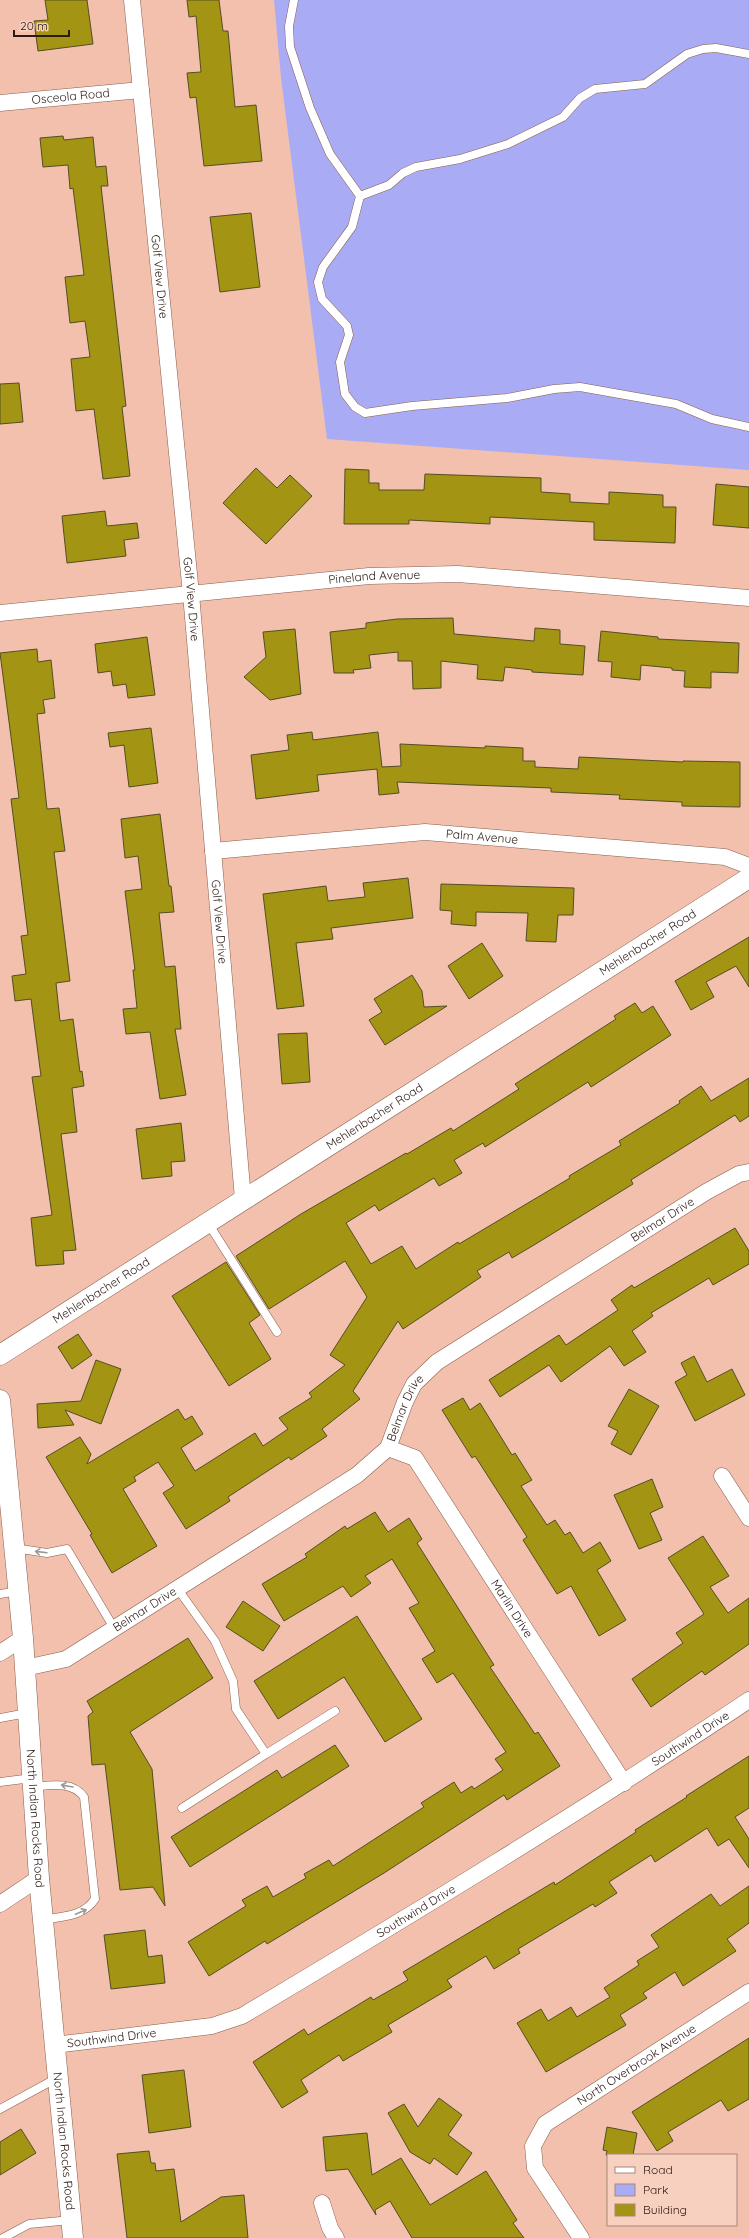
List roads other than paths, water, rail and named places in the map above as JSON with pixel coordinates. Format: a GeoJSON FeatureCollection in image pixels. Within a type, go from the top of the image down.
{"type":"FeatureCollection","features":[{"type":"Feature","properties":{"kind":"street","name":"Golf View Drive"},"geometry":{"type":"LineString","coordinates":[[132,0],[190,594],[243,1199]]}},
{"type":"Feature","properties":{"kind":"street","name":"Osceola Road"},"geometry":{"type":"LineString","coordinates":[[0,103],[141,90]]}},
{"type":"Feature","properties":{"kind":"street","name":"Pineland Avenue"},"geometry":{"type":"LineString","coordinates":[[0,613],[369,576],[458,574],[749,598]]}},
{"type":"Feature","properties":{"kind":"street","name":"Palm Avenue"},"geometry":{"type":"LineString","coordinates":[[213,851],[425,832],[725,857],[749,866]]}},
{"type":"Feature","properties":{"kind":"street","name":"Mehlenbacher Road"},"geometry":{"type":"LineString","coordinates":[[0,1355],[749,878]]}},
{"type":"Feature","properties":{"kind":"street","name":"Belmar Drive"},"geometry":{"type":"LineString","coordinates":[[25,1668],[66,1659],[357,1474],[388,1448],[405,1402],[414,1384],[437,1362],[706,1192],[739,1174],[749,1172]]}},
{"type":"Feature","properties":{"kind":"street","name":"North Indian Rocks Road"},"geometry":{"type":"LineString","coordinates":[[0,1400],[5,1512],[14,1548],[9,1592],[23,1638],[39,1878],[72,2229]]}},
{"type":"Feature","properties":{"kind":"street","name":"Marlin Drive"},"geometry":{"type":"LineString","coordinates":[[388,1448],[415,1458],[624,1783]]}},
{"type":"Feature","properties":{"kind":"street"},"geometry":{"type":"LineString","coordinates":[[722,1476],[749,1518]]}},
{"type":"Feature","properties":{"kind":"street"},"geometry":{"type":"LineString","coordinates":[[0,1653],[23,1638]]}},
{"type":"Feature","properties":{"kind":"street","name":"Southwind Drive"},"geometry":{"type":"LineString","coordinates":[[54,2045],[212,2026],[242,2016],[422,1909],[624,1783],[749,1700]]}},
{"type":"Feature","properties":{"kind":"street"},"geometry":{"type":"LineString","coordinates":[[0,1904],[39,1878]]}},
{"type":"Feature","properties":{"kind":"street","name":"North Overbrook Avenue"},"geometry":{"type":"LineString","coordinates":[[581,2238],[535,2168],[533,2146],[545,2124],[749,1992]]}},
{"type":"Feature","properties":{"kind":"street"},"geometry":{"type":"LineString","coordinates":[[322,2203],[330,2228],[336,2238]]}},
{"type":"Feature","properties":{"kind":"lane"},"geometry":{"type":"LineString","coordinates":[[294,0],[289,26],[290,47],[310,108],[330,154],[360,196]]}},
{"type":"Feature","properties":{"kind":"lane"},"geometry":{"type":"LineString","coordinates":[[360,196],[389,185],[403,173],[416,167],[460,158],[508,144],[563,117],[580,98],[595,89],[645,84],[687,54],[702,49],[716,48],[749,54]]}},
{"type":"Feature","properties":{"kind":"lane"},"geometry":{"type":"LineString","coordinates":[[360,196],[352,227],[324,267],[318,282],[322,299],[347,326],[349,334],[340,362],[345,394],[355,407],[366,413],[412,406],[507,398],[554,389],[580,387],[676,404],[712,419],[749,427]]}},
{"type":"Feature","properties":{"kind":"lane"},"geometry":{"type":"LineString","coordinates":[[208,1222],[277,1332]]}},
{"type":"Feature","properties":{"kind":"lane"},"geometry":{"type":"LineString","coordinates":[[14,1548],[47,1553],[67,1549],[114,1628]]}},
{"type":"Feature","properties":{"kind":"lane"},"geometry":{"type":"LineString","coordinates":[[177,1588],[215,1641],[233,1681],[236,1709],[266,1754]]}},
{"type":"Feature","properties":{"kind":"lane"},"geometry":{"type":"LineString","coordinates":[[182,1808],[335,1711]]}},
{"type":"Feature","properties":{"kind":"lane"},"geometry":{"type":"LineString","coordinates":[[0,1718],[28,1713]]}},
{"type":"Feature","properties":{"kind":"lane"},"geometry":{"type":"LineString","coordinates":[[0,1782],[33,1782],[70,1786],[79,1790],[84,1797],[95,1898],[89,1908],[79,1914],[43,1920]]}},
{"type":"Feature","properties":{"kind":"lane"},"geometry":{"type":"LineString","coordinates":[[0,2109],[57,2078]]}},
{"type":"Feature","properties":{"kind":"lane"},"geometry":{"type":"LineString","coordinates":[[3,2238],[30,2224],[72,2229]]}}]}
